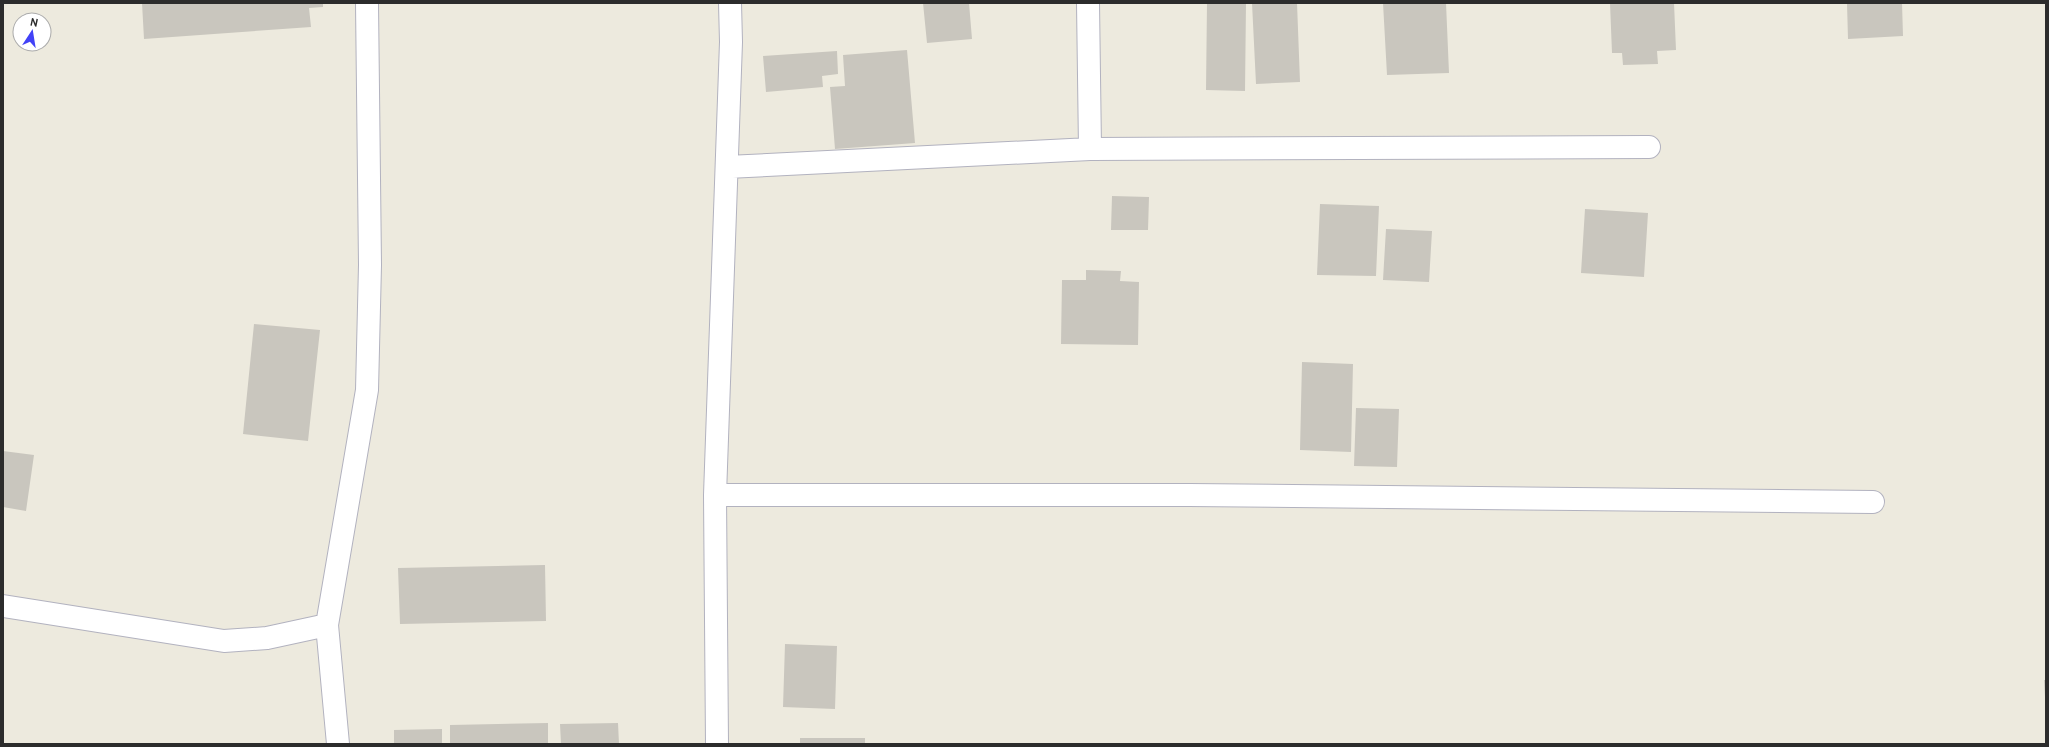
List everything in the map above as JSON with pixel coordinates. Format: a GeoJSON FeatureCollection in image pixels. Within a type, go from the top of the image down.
{"type":"FeatureCollection","features":[{"type":"Feature","properties":{"kind":"street"},"geometry":{"type":"LineString","coordinates":[[338,744],[327,624],[367,390],[370,265],[366,3]]}},
{"type":"Feature","properties":{"kind":"street"},"geometry":{"type":"LineString","coordinates":[[717,744],[715,495],[731,42],[730,3]]}},
{"type":"Feature","properties":{"kind":"street"},"geometry":{"type":"LineString","coordinates":[[1088,3],[1090,149]]}},
{"type":"Feature","properties":{"kind":"street"},"geometry":{"type":"LineString","coordinates":[[727,167],[1090,149],[1649,147]]}},
{"type":"Feature","properties":{"kind":"street"},"geometry":{"type":"LineString","coordinates":[[715,495],[1189,495],[1874,502]]}},
{"type":"Feature","properties":{"kind":"street"},"geometry":{"type":"LineString","coordinates":[[3,606],[224,641],[267,638],[327,624]]}},
{"type":"Feature","properties":{"kind":"building"},"geometry":{"type":"Polygon","coordinates":[[[142,3],[323,3],[323,7],[309,8],[311,27],[144,39],[142,3]]]}},
{"type":"Feature","properties":{"kind":"building"},"geometry":{"type":"Polygon","coordinates":[[[923,3],[969,3],[972,39],[927,43],[923,3]]]}},
{"type":"Feature","properties":{"kind":"building"},"geometry":{"type":"Polygon","coordinates":[[[1207,3],[1246,3],[1245,91],[1206,90],[1207,3]]]}},
{"type":"Feature","properties":{"kind":"building"},"geometry":{"type":"Polygon","coordinates":[[[1252,3],[1297,3],[1300,82],[1256,84],[1252,3]]]}},
{"type":"Feature","properties":{"kind":"building"},"geometry":{"type":"Polygon","coordinates":[[[1383,3],[1446,3],[1449,73],[1387,75],[1383,3]]]}},
{"type":"Feature","properties":{"kind":"building"},"geometry":{"type":"Polygon","coordinates":[[[1610,3],[1674,3],[1676,50],[1657,51],[1658,64],[1623,65],[1622,53],[1612,53],[1610,3]]]}},
{"type":"Feature","properties":{"kind":"building"},"geometry":{"type":"Polygon","coordinates":[[[1847,3],[1902,3],[1903,36],[1848,39],[1847,3]]]}},
{"type":"Feature","properties":{"kind":"building"},"geometry":{"type":"Polygon","coordinates":[[[907,50],[915,143],[835,149],[830,87],[845,86],[843,55],[907,50]]]}},
{"type":"Feature","properties":{"kind":"building"},"geometry":{"type":"Polygon","coordinates":[[[837,51],[838,74],[822,76],[823,87],[766,92],[763,56],[837,51]]]}},
{"type":"Feature","properties":{"kind":"building"},"geometry":{"type":"Polygon","coordinates":[[[1112,196],[1149,197],[1148,230],[1111,230],[1112,196]]]}},
{"type":"Feature","properties":{"kind":"building"},"geometry":{"type":"Polygon","coordinates":[[[1320,204],[1379,206],[1376,276],[1317,275],[1320,204]]]}},
{"type":"Feature","properties":{"kind":"building"},"geometry":{"type":"Polygon","coordinates":[[[1585,209],[1648,213],[1644,277],[1581,273],[1585,209]]]}},
{"type":"Feature","properties":{"kind":"building"},"geometry":{"type":"Polygon","coordinates":[[[1386,229],[1432,231],[1429,282],[1383,280],[1386,229]]]}},
{"type":"Feature","properties":{"kind":"building"},"geometry":{"type":"Polygon","coordinates":[[[1086,270],[1121,271],[1120,281],[1139,282],[1138,345],[1061,344],[1062,280],[1086,280],[1086,270]]]}},
{"type":"Feature","properties":{"kind":"building"},"geometry":{"type":"Polygon","coordinates":[[[254,324],[320,330],[308,441],[243,434],[254,324]]]}},
{"type":"Feature","properties":{"kind":"building"},"geometry":{"type":"Polygon","coordinates":[[[1302,362],[1353,364],[1351,452],[1300,450],[1302,362]]]}},
{"type":"Feature","properties":{"kind":"building"},"geometry":{"type":"Polygon","coordinates":[[[1356,408],[1399,409],[1397,467],[1354,466],[1356,408]]]}},
{"type":"Feature","properties":{"kind":"building"},"geometry":{"type":"Polygon","coordinates":[[[3,451],[34,455],[26,511],[3,507],[3,451]]]}},
{"type":"Feature","properties":{"kind":"building"},"geometry":{"type":"Polygon","coordinates":[[[545,565],[546,621],[400,624],[398,568],[545,565]]]}},
{"type":"Feature","properties":{"kind":"building"},"geometry":{"type":"Polygon","coordinates":[[[785,644],[837,646],[835,709],[783,707],[785,644]]]}},
{"type":"Feature","properties":{"kind":"building"},"geometry":{"type":"Polygon","coordinates":[[[2044,680],[2046,680],[2046,697],[2045,697],[2044,680]]]}},
{"type":"Feature","properties":{"kind":"building"},"geometry":{"type":"Polygon","coordinates":[[[548,723],[548,744],[450,744],[450,725],[548,723]]]}},
{"type":"Feature","properties":{"kind":"building"},"geometry":{"type":"Polygon","coordinates":[[[618,723],[619,744],[561,744],[560,724],[618,723]]]}},
{"type":"Feature","properties":{"kind":"building"},"geometry":{"type":"Polygon","coordinates":[[[442,729],[442,744],[394,744],[394,730],[442,729]]]}},
{"type":"Feature","properties":{"kind":"building"},"geometry":{"type":"Polygon","coordinates":[[[800,738],[865,738],[865,744],[800,744],[800,738]]]}}]}
